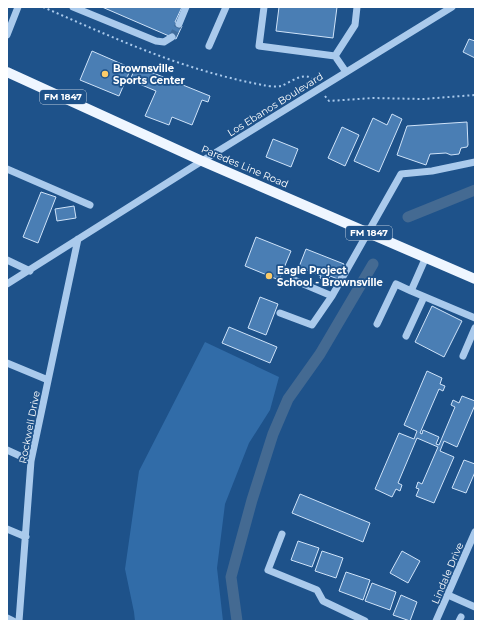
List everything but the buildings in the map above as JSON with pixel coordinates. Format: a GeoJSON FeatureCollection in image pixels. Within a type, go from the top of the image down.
{"type":"FeatureCollection","features":[{"type":"Feature","properties":{"kind":"main road","name":"Paredes Line Road"},"geometry":{"type":"LineString","coordinates":[[7,72],[202,161],[475,278]]}},
{"type":"Feature","properties":{"kind":"street"},"geometry":{"type":"LineString","coordinates":[[7,35],[18,7]]}},
{"type":"Feature","properties":{"kind":"street"},"geometry":{"type":"LineString","coordinates":[[73,7],[156,41],[164,42],[172,37]]}},
{"type":"Feature","properties":{"kind":"street"},"geometry":{"type":"LineString","coordinates":[[179,24],[186,7]]}},
{"type":"Feature","properties":{"kind":"street"},"geometry":{"type":"LineString","coordinates":[[209,46],[226,7]]}},
{"type":"Feature","properties":{"kind":"street"},"geometry":{"type":"LineString","coordinates":[[264,7],[259,46],[335,56],[346,72]]}},
{"type":"Feature","properties":{"kind":"street"},"geometry":{"type":"LineString","coordinates":[[335,56],[355,25],[357,7]]}},
{"type":"Feature","properties":{"kind":"street","name":"Los Ebanos Boulevard"},"geometry":{"type":"LineString","coordinates":[[7,284],[202,161],[452,7]]}},
{"type":"Feature","properties":{"kind":"street"},"geometry":{"type":"LineString","coordinates":[[280,313],[312,325],[332,296],[401,174],[432,171],[475,162]]}},
{"type":"Feature","properties":{"kind":"street"},"geometry":{"type":"LineString","coordinates":[[7,169],[90,205]]}},
{"type":"Feature","properties":{"kind":"street","name":"Rockwell Drive"},"geometry":{"type":"LineString","coordinates":[[19,621],[31,461],[78,239]]}},
{"type":"Feature","properties":{"kind":"street"},"geometry":{"type":"LineString","coordinates":[[411,291],[426,258]]}},
{"type":"Feature","properties":{"kind":"street"},"geometry":{"type":"LineString","coordinates":[[7,260],[30,270]]}},
{"type":"Feature","properties":{"kind":"street"},"geometry":{"type":"LineString","coordinates":[[294,280],[332,296]]}},
{"type":"Feature","properties":{"kind":"street"},"geometry":{"type":"LineString","coordinates":[[377,324],[396,284],[475,318]]}},
{"type":"Feature","properties":{"kind":"street"},"geometry":{"type":"LineString","coordinates":[[406,336],[424,297]]}},
{"type":"Feature","properties":{"kind":"street"},"geometry":{"type":"LineString","coordinates":[[463,356],[475,328]]}},
{"type":"Feature","properties":{"kind":"street"},"geometry":{"type":"LineString","coordinates":[[7,363],[48,380]]}},
{"type":"Feature","properties":{"kind":"street"},"geometry":{"type":"LineString","coordinates":[[7,450],[31,461]]}},
{"type":"Feature","properties":{"kind":"street"},"geometry":{"type":"LineString","coordinates":[[7,529],[26,537]]}},
{"type":"Feature","properties":{"kind":"street","name":"Lindale Drive"},"geometry":{"type":"LineString","coordinates":[[436,621],[471,550],[475,532]]}},
{"type":"Feature","properties":{"kind":"street"},"geometry":{"type":"LineString","coordinates":[[282,534],[268,570],[317,590],[323,601],[365,621]]}},
{"type":"Feature","properties":{"kind":"street"},"geometry":{"type":"LineString","coordinates":[[448,595],[475,607]]}},
{"type":"Feature","properties":{"kind":"street"},"geometry":{"type":"LineString","coordinates":[[7,618],[13,621]]}},
{"type":"Feature","properties":{"kind":"path"},"geometry":{"type":"LineString","coordinates":[[43,7],[130,45],[186,65],[252,83],[277,86],[298,77],[311,77],[315,80]]}},
{"type":"Feature","properties":{"kind":"path"},"geometry":{"type":"LineString","coordinates":[[325,96],[329,101],[372,98],[423,99],[475,95]]}},
{"type":"Feature","properties":{"kind":"shaded area"},"geometry":{"type":"Polygon","coordinates":[[[205,342],[279,377],[270,410],[249,443],[225,504],[217,568],[223,621],[135,621],[125,569],[139,471],[205,342]]]}},
{"type":"Feature","properties":{"kind":"waterway"},"geometry":{"type":"LineString","coordinates":[[408,217],[475,190]]}},
{"type":"Feature","properties":{"kind":"waterway"},"geometry":{"type":"LineString","coordinates":[[237,621],[231,577],[252,500],[273,434],[288,399],[320,354],[373,264]]}},
{"type":"Feature","properties":{"kind":"tunnel"},"geometry":{"type":"LineString","coordinates":[[172,37],[179,24]]}},
{"type":"Feature","properties":{"kind":"place","name":"Brownsville Sports Center"},"geometry":{"type":"Point","coordinates":[105,74]}},
{"type":"Feature","properties":{"kind":"place","name":"Eagle Project School - Brownsville"},"geometry":{"type":"Point","coordinates":[269,276]}}]}
